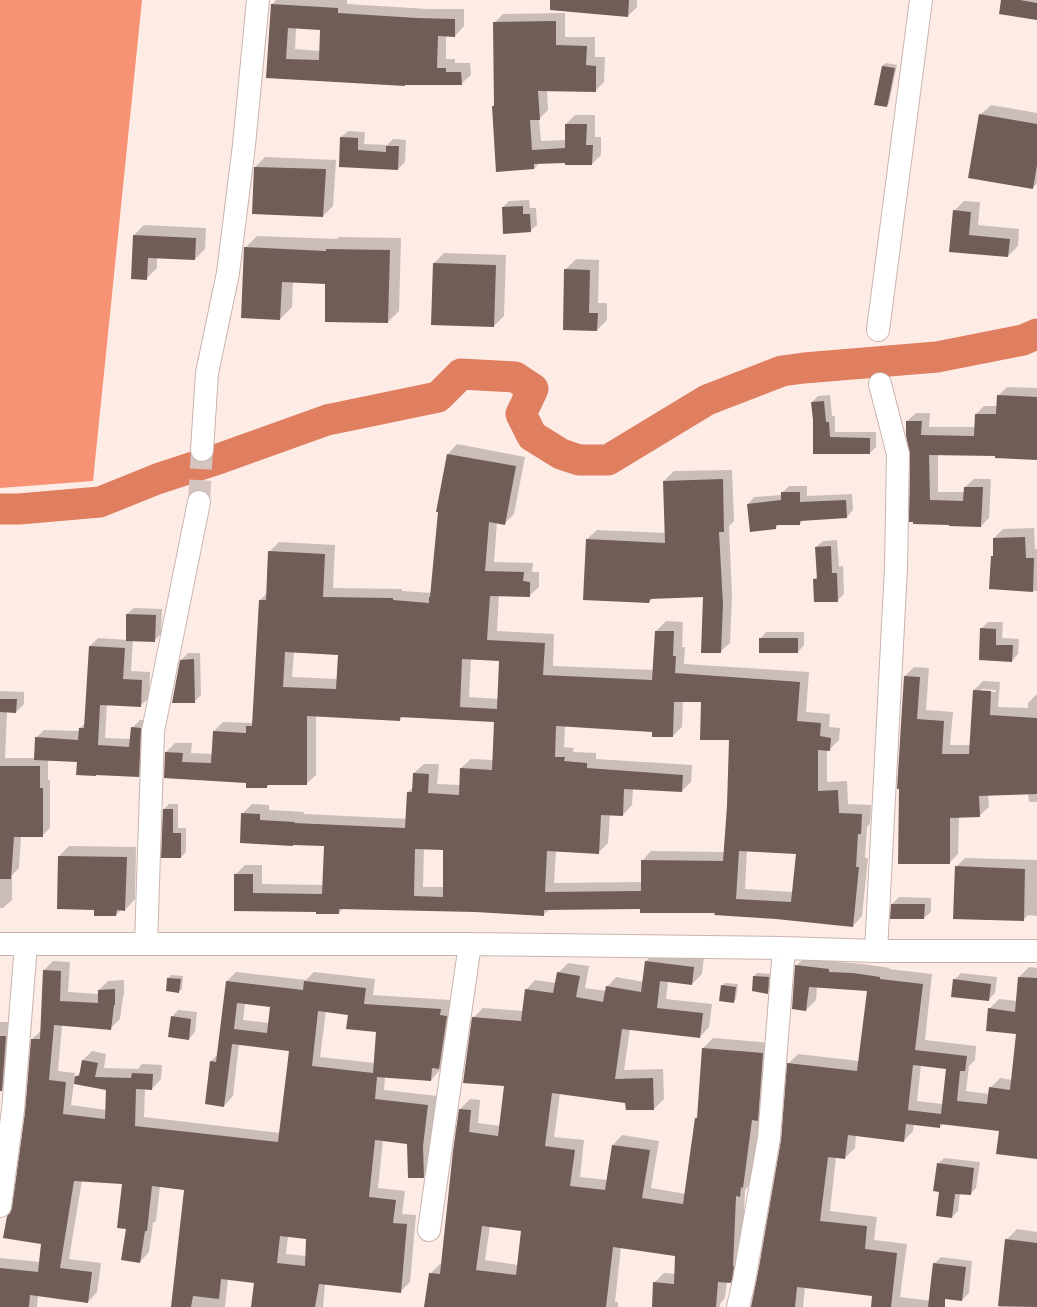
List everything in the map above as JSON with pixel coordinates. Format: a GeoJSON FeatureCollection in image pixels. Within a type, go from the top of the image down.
{"type":"FeatureCollection","features":[{"type":"Feature","properties":{"kind":"street"},"geometry":{"type":"LineString","coordinates":[[202,450],[207,373],[228,273],[244,144],[258,0]]}},
{"type":"Feature","properties":{"kind":"street"},"geometry":{"type":"LineString","coordinates":[[878,330],[921,0]]}},
{"type":"Feature","properties":{"kind":"street"},"geometry":{"type":"LineString","coordinates":[[876,951],[896,568],[898,454],[880,384]]}},
{"type":"Feature","properties":{"kind":"street"},"geometry":{"type":"LineString","coordinates":[[146,944],[153,731],[199,502]]}},
{"type":"Feature","properties":{"kind":"street"},"geometry":{"type":"LineString","coordinates":[[0,944],[470,944],[784,948],[876,951],[1037,951]]}},
{"type":"Feature","properties":{"kind":"street"},"geometry":{"type":"LineString","coordinates":[[0,1206],[13,1110],[26,944]]}},
{"type":"Feature","properties":{"kind":"street"},"geometry":{"type":"LineString","coordinates":[[429,1230],[470,944]]}},
{"type":"Feature","properties":{"kind":"street"},"geometry":{"type":"LineString","coordinates":[[738,1307],[744,1281],[769,1138],[784,948]]}},
{"type":"Feature","properties":{"kind":"shaded area"},"geometry":{"type":"Polygon","coordinates":[[[0,0],[142,0],[93,481],[0,488],[0,0]]]}},
{"type":"Feature","properties":{"kind":"building"},"geometry":{"type":"Polygon","coordinates":[[[550,0],[629,0],[628,17],[550,10],[550,0]]]}},
{"type":"Feature","properties":{"kind":"building"},"geometry":{"type":"Polygon","coordinates":[[[1001,0],[1020,0],[1037,3],[1037,20],[999,14],[1001,0]]]}},
{"type":"Feature","properties":{"kind":"building"},"geometry":{"type":"Polygon","coordinates":[[[271,4],[338,8],[338,13],[455,19],[455,37],[438,36],[437,68],[446,68],[446,72],[461,72],[462,85],[405,86],[266,78],[271,4]],[[288,28],[286,59],[319,60],[320,30],[288,28]]]}},
{"type":"Feature","properties":{"kind":"building"},"geometry":{"type":"Polygon","coordinates":[[[556,21],[556,45],[587,46],[586,65],[596,66],[596,92],[538,91],[540,120],[530,120],[532,150],[565,148],[565,124],[587,124],[586,145],[593,145],[592,165],[565,165],[565,163],[534,164],[534,169],[496,172],[492,106],[494,106],[493,22],[556,21]]]}},
{"type":"Feature","properties":{"kind":"building"},"geometry":{"type":"Polygon","coordinates":[[[882,66],[895,68],[887,107],[874,105],[882,66]]]}},
{"type":"Feature","properties":{"kind":"building"},"geometry":{"type":"Polygon","coordinates":[[[979,114],[1037,124],[1037,165],[1033,189],[968,178],[979,114]]]}},
{"type":"Feature","properties":{"kind":"building"},"geometry":{"type":"Polygon","coordinates":[[[340,137],[358,138],[358,150],[386,152],[386,146],[399,146],[398,170],[339,167],[340,137]]]}},
{"type":"Feature","properties":{"kind":"building"},"geometry":{"type":"Polygon","coordinates":[[[254,167],[326,169],[323,217],[252,214],[254,167]]]}},
{"type":"Feature","properties":{"kind":"building"},"geometry":{"type":"Polygon","coordinates":[[[523,206],[523,214],[530,214],[531,232],[503,234],[502,207],[523,206]]]}},
{"type":"Feature","properties":{"kind":"building"},"geometry":{"type":"Polygon","coordinates":[[[953,210],[971,212],[969,235],[1010,239],[1008,257],[949,252],[953,210]]]}},
{"type":"Feature","properties":{"kind":"building"},"geometry":{"type":"Polygon","coordinates":[[[133,235],[196,238],[195,260],[148,258],[147,280],[131,279],[133,235]]]}},
{"type":"Feature","properties":{"kind":"building"},"geometry":{"type":"Polygon","coordinates":[[[244,247],[326,251],[326,249],[390,250],[388,323],[325,322],[325,284],[282,282],[280,320],[241,318],[244,247]]]}},
{"type":"Feature","properties":{"kind":"building"},"geometry":{"type":"Polygon","coordinates":[[[433,263],[496,265],[494,327],[431,325],[433,263]]]}},
{"type":"Feature","properties":{"kind":"building"},"geometry":{"type":"Polygon","coordinates":[[[564,269],[590,270],[589,313],[598,313],[597,331],[563,330],[564,269]]]}},
{"type":"Feature","properties":{"kind":"building"},"geometry":{"type":"Polygon","coordinates":[[[997,395],[1037,397],[1037,460],[995,458],[995,456],[929,455],[930,500],[963,501],[964,487],[983,487],[981,527],[913,524],[913,522],[909,522],[910,454],[906,436],[906,421],[922,421],[921,435],[974,436],[975,414],[996,414],[997,395]]]}},
{"type":"Feature","properties":{"kind":"building"},"geometry":{"type":"Polygon","coordinates":[[[824,401],[826,422],[829,422],[830,437],[870,438],[870,454],[813,454],[813,420],[811,402],[824,401]]]}},
{"type":"Feature","properties":{"kind":"building"},"geometry":{"type":"Polygon","coordinates":[[[447,454],[516,466],[505,525],[489,522],[485,571],[524,572],[523,581],[530,582],[530,597],[490,596],[487,640],[545,643],[543,675],[652,680],[655,631],[674,631],[673,656],[676,656],[675,673],[800,682],[797,721],[821,723],[820,736],[831,738],[830,751],[818,750],[818,791],[838,790],[839,813],[862,814],[861,834],[858,834],[856,867],[859,867],[853,927],[776,919],[714,915],[715,913],[640,913],[640,909],[544,910],[544,916],[475,912],[339,909],[339,914],[316,914],[316,912],[234,911],[234,874],[253,874],[253,893],[322,894],[324,846],[240,843],[241,813],[260,814],[260,820],[405,828],[407,792],[412,792],[413,773],[429,774],[428,793],[459,795],[460,768],[492,770],[494,722],[400,717],[400,721],[307,716],[307,785],[267,785],[267,788],[246,788],[246,783],[164,778],[165,752],[183,753],[182,762],[211,763],[213,731],[246,733],[246,726],[252,726],[259,600],[266,600],[268,551],[325,554],[323,597],[393,598],[393,600],[429,603],[438,512],[436,512],[447,454]],[[285,652],[283,687],[336,689],[338,655],[285,652]],[[462,659],[460,707],[497,709],[499,661],[462,659]],[[674,702],[673,737],[652,737],[652,732],[556,726],[555,757],[565,757],[564,761],[587,763],[587,768],[683,775],[682,792],[624,789],[623,816],[601,815],[599,854],[547,851],[545,892],[641,891],[641,860],[723,861],[727,806],[729,740],[700,740],[701,702],[674,702]],[[415,849],[414,896],[443,897],[443,850],[415,849]],[[739,851],[736,899],[791,902],[796,854],[739,851]]]}},
{"type":"Feature","properties":{"kind":"building"},"geometry":{"type":"Polygon","coordinates":[[[723,479],[724,532],[719,532],[723,605],[721,653],[701,653],[703,597],[650,599],[649,603],[583,600],[586,539],[665,543],[663,481],[723,479]]]}},
{"type":"Feature","properties":{"kind":"building"},"geometry":{"type":"Polygon","coordinates":[[[781,492],[800,492],[800,502],[846,500],[847,518],[800,521],[800,525],[776,525],[776,529],[750,532],[747,504],[781,500],[781,492]]]}},
{"type":"Feature","properties":{"kind":"building"},"geometry":{"type":"Polygon","coordinates":[[[1025,537],[1026,558],[1034,558],[1033,592],[989,589],[991,556],[993,556],[993,538],[1025,537]]]}},
{"type":"Feature","properties":{"kind":"building"},"geometry":{"type":"Polygon","coordinates":[[[831,546],[832,573],[837,573],[838,602],[814,602],[813,579],[817,579],[815,547],[831,546]]]}},
{"type":"Feature","properties":{"kind":"building"},"geometry":{"type":"Polygon","coordinates":[[[126,614],[156,615],[155,642],[126,641],[126,614]]]}},
{"type":"Feature","properties":{"kind":"building"},"geometry":{"type":"Polygon","coordinates":[[[980,628],[996,629],[996,645],[1013,645],[1012,662],[979,660],[980,628]]]}},
{"type":"Feature","properties":{"kind":"building"},"geometry":{"type":"Polygon","coordinates":[[[759,638],[798,638],[798,653],[759,653],[759,638]]]}},
{"type":"Feature","properties":{"kind":"building"},"geometry":{"type":"Polygon","coordinates":[[[89,646],[125,648],[123,679],[142,680],[141,707],[100,705],[98,745],[129,747],[131,727],[141,728],[139,777],[76,775],[77,762],[34,760],[35,737],[78,740],[79,728],[84,728],[89,646]]]}},
{"type":"Feature","properties":{"kind":"building"},"geometry":{"type":"Polygon","coordinates":[[[194,659],[195,703],[172,703],[180,660],[194,659]]]}},
{"type":"Feature","properties":{"kind":"building"},"geometry":{"type":"Polygon","coordinates":[[[904,676],[920,677],[917,719],[944,721],[942,754],[969,754],[973,690],[991,691],[990,715],[1037,718],[1037,794],[979,796],[980,817],[950,818],[950,864],[898,864],[899,789],[897,789],[904,676]]]}},
{"type":"Feature","properties":{"kind":"building"},"geometry":{"type":"Polygon","coordinates":[[[0,699],[17,699],[16,713],[0,712],[0,699]]]}},
{"type":"Feature","properties":{"kind":"building"},"geometry":{"type":"Polygon","coordinates":[[[0,766],[40,766],[40,788],[43,788],[43,837],[14,837],[11,879],[0,879],[0,766]]]}},
{"type":"Feature","properties":{"kind":"building"},"geometry":{"type":"Polygon","coordinates":[[[163,809],[173,809],[173,833],[181,833],[181,858],[161,858],[163,809]]]}},
{"type":"Feature","properties":{"kind":"building"},"geometry":{"type":"Polygon","coordinates":[[[58,856],[127,857],[125,911],[117,910],[116,916],[94,916],[94,910],[57,909],[58,856]]]}},
{"type":"Feature","properties":{"kind":"building"},"geometry":{"type":"Polygon","coordinates":[[[955,866],[1025,869],[1024,921],[953,919],[955,866]]]}},
{"type":"Feature","properties":{"kind":"building"},"geometry":{"type":"Polygon","coordinates":[[[891,904],[925,904],[924,919],[890,919],[891,904]]]}},
{"type":"Feature","properties":{"kind":"building"},"geometry":{"type":"Polygon","coordinates":[[[645,961],[694,967],[692,985],[660,981],[657,1008],[703,1013],[700,1038],[622,1029],[615,1079],[653,1078],[654,1110],[626,1110],[625,1103],[552,1093],[545,1146],[575,1150],[570,1186],[605,1190],[612,1145],[650,1150],[642,1198],[683,1204],[695,1118],[697,1118],[702,1048],[763,1053],[758,1121],[752,1120],[743,1188],[741,1187],[740,1197],[736,1196],[734,1266],[732,1279],[731,1283],[718,1282],[716,1307],[652,1307],[653,1282],[674,1284],[675,1256],[613,1247],[606,1307],[424,1307],[429,1273],[440,1274],[459,1109],[471,1110],[469,1132],[498,1136],[504,1086],[463,1083],[472,1017],[521,1021],[525,989],[553,993],[557,972],[580,976],[576,997],[603,1002],[606,986],[641,992],[645,961]],[[482,1226],[476,1270],[516,1275],[521,1231],[482,1226]]]}},
{"type":"Feature","properties":{"kind":"building"},"geometry":{"type":"Polygon","coordinates":[[[795,965],[829,969],[829,972],[853,973],[880,977],[880,979],[923,984],[915,1050],[967,1056],[965,1071],[960,1071],[957,1101],[987,1104],[989,1087],[1010,1090],[1016,1034],[986,1031],[988,1008],[1015,1012],[1018,977],[1037,978],[1037,1159],[996,1154],[999,1131],[940,1124],[940,1128],[906,1124],[904,1142],[848,1135],[845,1159],[828,1157],[820,1221],[867,1226],[865,1249],[897,1253],[891,1307],[871,1307],[872,1296],[797,1287],[795,1307],[751,1307],[781,1140],[787,1063],[857,1071],[867,991],[809,987],[806,1011],[792,1009],[795,965]],[[913,1065],[908,1110],[941,1114],[946,1069],[913,1065]]]}},
{"type":"Feature","properties":{"kind":"building"},"geometry":{"type":"Polygon","coordinates":[[[43,970],[61,971],[60,1001],[98,1003],[98,990],[115,989],[115,1005],[111,1030],[54,1025],[49,1080],[66,1082],[63,1114],[105,1119],[106,1090],[74,1084],[75,1076],[79,1076],[82,1060],[98,1063],[95,1077],[131,1078],[132,1073],[153,1074],[152,1090],[136,1089],[135,1126],[278,1142],[289,1051],[232,1044],[224,1107],[205,1104],[210,1061],[216,1062],[226,981],[303,990],[304,981],[366,988],[364,1004],[441,1009],[440,1015],[447,1016],[439,1069],[432,1068],[431,1081],[377,1077],[375,1099],[428,1105],[423,1146],[424,1178],[408,1178],[407,1144],[375,1140],[369,1197],[396,1200],[393,1223],[407,1224],[401,1293],[319,1284],[315,1307],[251,1307],[254,1283],[221,1279],[219,1299],[193,1296],[191,1307],[171,1307],[184,1190],[152,1186],[147,1231],[145,1231],[140,1263],[121,1260],[126,1229],[117,1228],[122,1184],[74,1181],[60,1268],[92,1272],[88,1303],[30,1295],[29,1307],[0,1307],[0,1268],[38,1272],[41,1244],[3,1238],[7,1216],[12,1208],[25,1112],[31,1039],[40,1039],[43,970]],[[237,1003],[234,1029],[267,1033],[270,1007],[237,1003]],[[318,1011],[312,1066],[373,1073],[376,1032],[346,1029],[348,1015],[318,1011]],[[280,1236],[277,1263],[305,1266],[306,1239],[280,1236]]]}},
{"type":"Feature","properties":{"kind":"building"},"geometry":{"type":"Polygon","coordinates":[[[753,976],[769,977],[768,994],[752,991],[753,976]]]}},
{"type":"Feature","properties":{"kind":"building"},"geometry":{"type":"Polygon","coordinates":[[[167,978],[181,979],[179,993],[166,991],[167,978]]]}},
{"type":"Feature","properties":{"kind":"building"},"geometry":{"type":"Polygon","coordinates":[[[953,979],[991,984],[989,1001],[951,997],[953,979]]]}},
{"type":"Feature","properties":{"kind":"building"},"geometry":{"type":"Polygon","coordinates":[[[721,985],[736,987],[734,1003],[719,1001],[721,985]]]}},
{"type":"Feature","properties":{"kind":"building"},"geometry":{"type":"Polygon","coordinates":[[[171,1016],[191,1019],[189,1040],[168,1037],[171,1016]]]}},
{"type":"Feature","properties":{"kind":"building"},"geometry":{"type":"Polygon","coordinates":[[[0,1036],[6,1036],[2,1091],[0,1091],[0,1036]]]}},
{"type":"Feature","properties":{"kind":"building"},"geometry":{"type":"Polygon","coordinates":[[[937,1163],[974,1168],[971,1195],[955,1194],[952,1218],[936,1216],[939,1192],[933,1191],[937,1163]]]}},
{"type":"Feature","properties":{"kind":"building"},"geometry":{"type":"Polygon","coordinates":[[[1005,1239],[1037,1243],[1037,1307],[998,1306],[1005,1239]]]}},
{"type":"Feature","properties":{"kind":"building"},"geometry":{"type":"Polygon","coordinates":[[[933,1263],[966,1267],[962,1301],[945,1299],[945,1307],[928,1307],[933,1263]]]}},
{"type":"Feature","properties":{"kind":"waterway"},"geometry":{"type":"LineString","coordinates":[[0,509],[19,509],[100,502],[157,479],[327,420],[438,397],[461,374],[515,377],[533,389],[521,414],[532,436],[561,454],[579,460],[608,460],[707,400],[782,371],[937,357],[1023,340],[1037,334]]}},
{"type":"Feature","properties":{"kind":"tunnel"},"geometry":{"type":"LineString","coordinates":[[199,502],[202,450]]}}]}
